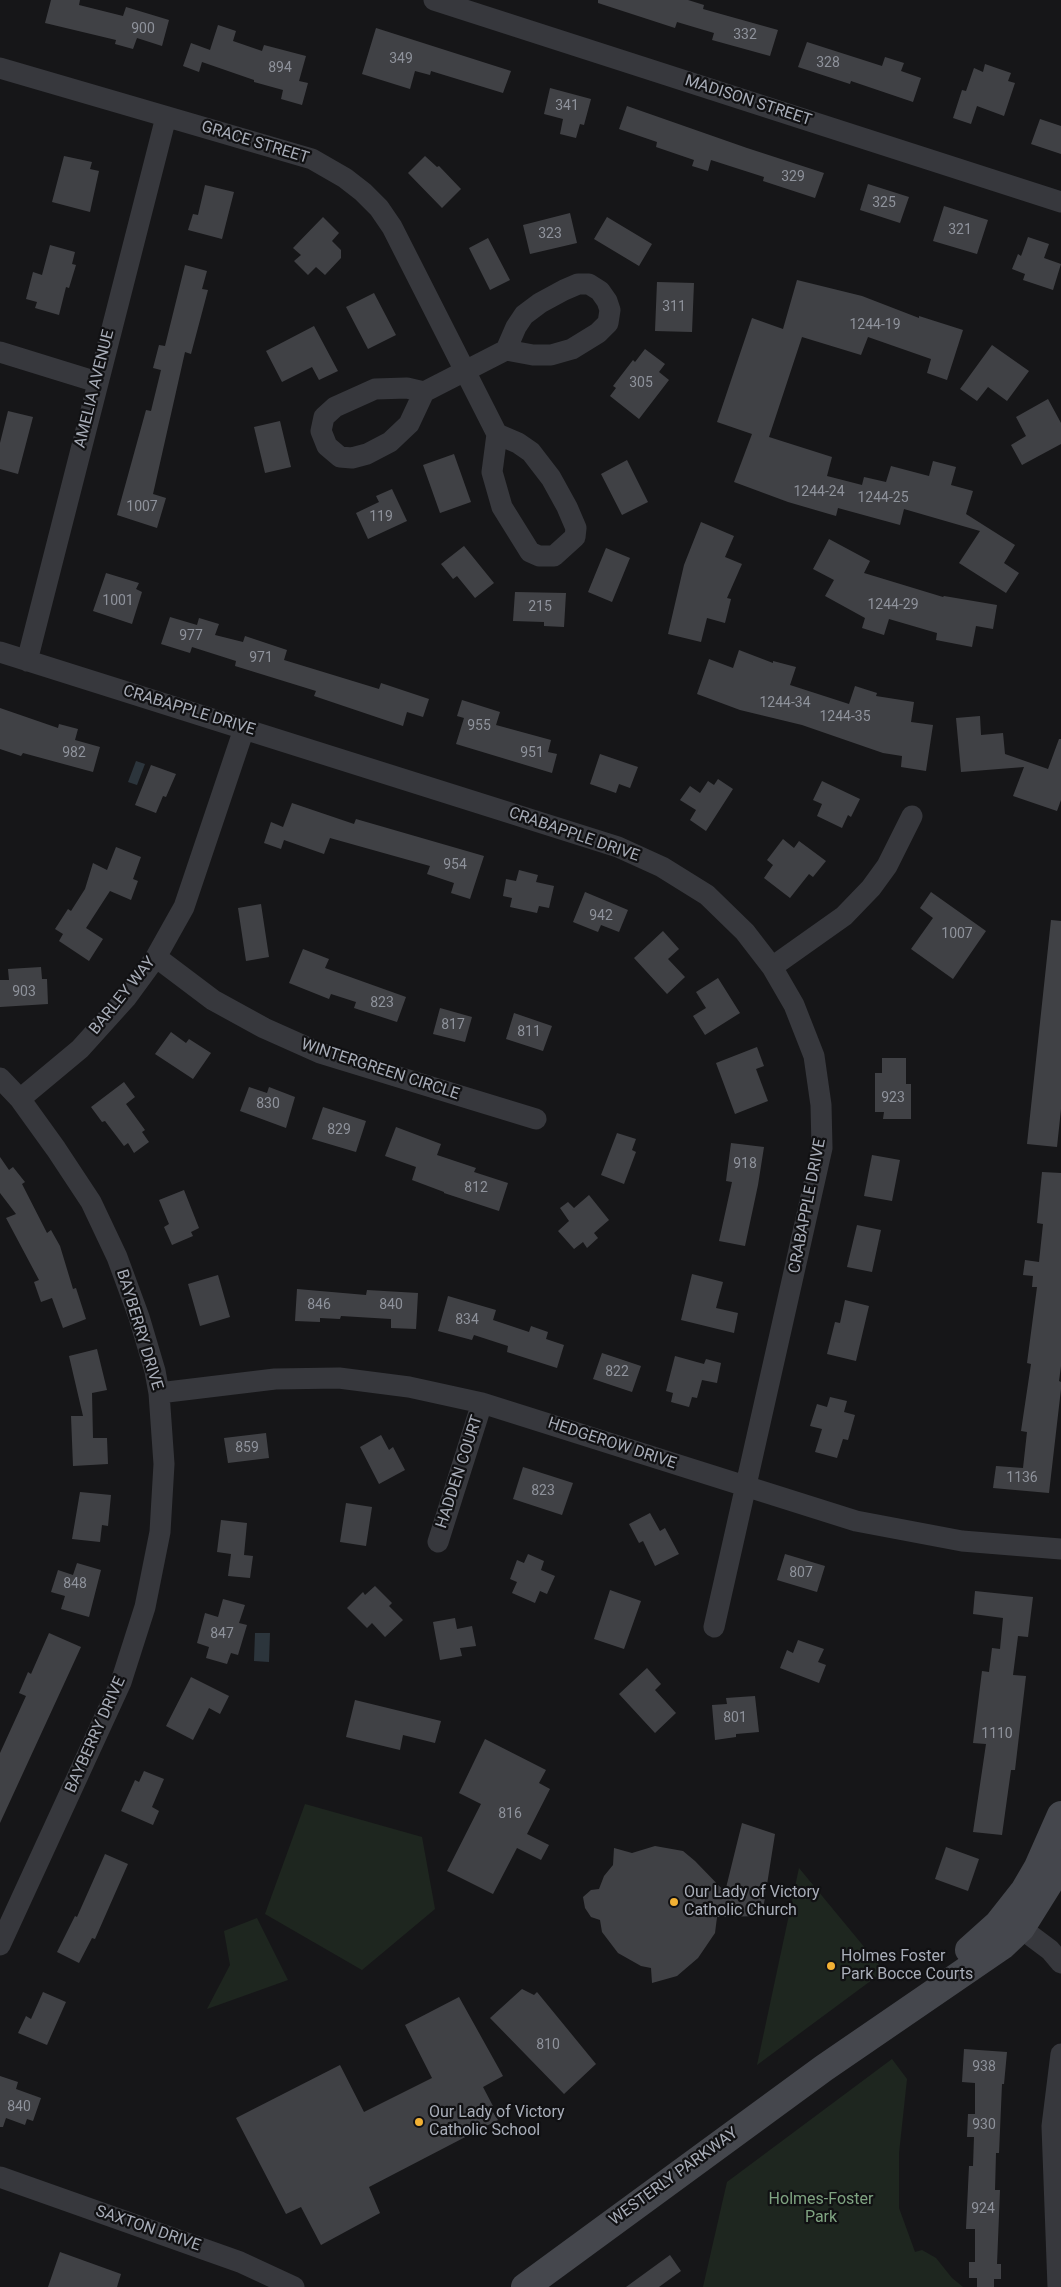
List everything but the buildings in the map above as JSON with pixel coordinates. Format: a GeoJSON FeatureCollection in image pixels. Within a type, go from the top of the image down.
{"type":"FeatureCollection","features":[{"type":"Feature","properties":{"kind":"main road","name":"WESTERLY PARKWAY"},"geometry":{"type":"LineString","coordinates":[[525,2287],[824,2068],[1011,1939],[1013,1922],[1061,1815]]}},
{"type":"Feature","properties":{"kind":"main road","name":"WESTERLY PARKWAY"},"geometry":{"type":"LineString","coordinates":[[1013,1922],[1061,1864]]}},
{"type":"Feature","properties":{"kind":"street","name":"MADISON STREET"},"geometry":{"type":"LineString","coordinates":[[434,0],[1061,202]]}},
{"type":"Feature","properties":{"kind":"street","name":"GRACE STREET"},"geometry":{"type":"LineString","coordinates":[[0,68],[312,159],[345,178],[379,208],[392,226],[497,434]]}},
{"type":"Feature","properties":{"kind":"street","name":"AMELIA AVENUE"},"geometry":{"type":"LineString","coordinates":[[27,661],[166,117]]}},
{"type":"Feature","properties":{"kind":"street"},"geometry":{"type":"LineString","coordinates":[[424,392],[407,388],[375,389],[335,407],[324,417],[321,431],[327,446],[340,457],[352,458],[368,454],[390,442],[408,424],[424,392],[506,350],[533,355],[551,355],[572,349],[598,333],[608,323],[610,310],[607,301],[600,291],[589,284],[578,284],[564,290],[540,303],[524,315],[516,326],[506,350]]}},
{"type":"Feature","properties":{"kind":"street"},"geometry":{"type":"LineString","coordinates":[[0,352],[97,382]]}},
{"type":"Feature","properties":{"kind":"street"},"geometry":{"type":"LineString","coordinates":[[497,434],[518,443],[531,452],[552,478],[567,507],[576,528],[575,537],[554,556],[539,556],[530,552],[502,507],[492,472],[497,434]]}},
{"type":"Feature","properties":{"kind":"street","name":"CRABAPPLE DRIVE"},"geometry":{"type":"LineString","coordinates":[[0,652],[618,847],[662,867],[707,896],[744,932],[772,967],[794,1005],[814,1056],[821,1105],[822,1148],[747,1487],[714,1626]]}},
{"type":"Feature","properties":{"kind":"street","name":"BARLEY WAY"},"geometry":{"type":"LineString","coordinates":[[20,1100],[80,1049],[126,998],[156,957],[184,907],[244,729]]}},
{"type":"Feature","properties":{"kind":"street"},"geometry":{"type":"LineString","coordinates":[[772,967],[844,916],[871,888],[891,858],[912,816]]}},
{"type":"Feature","properties":{"kind":"street","name":"WINTERGREEN CIRCLE"},"geometry":{"type":"LineString","coordinates":[[156,957],[213,1000],[264,1028],[320,1053],[536,1119]]}},
{"type":"Feature","properties":{"kind":"street","name":"BAYBERRY DRIVE"},"geometry":{"type":"LineString","coordinates":[[0,1078],[20,1100],[91,1202],[110,1242],[139,1317],[159,1392],[164,1464],[160,1532],[145,1607],[120,1682],[0,1945]]}},
{"type":"Feature","properties":{"kind":"street","name":"HEDGEROW DRIVE"},"geometry":{"type":"LineString","coordinates":[[159,1392],[275,1379],[339,1378],[409,1387],[482,1403],[856,1522],[962,1541],[1061,1549]]}},
{"type":"Feature","properties":{"kind":"street","name":"HADDEN COURT"},"geometry":{"type":"LineString","coordinates":[[438,1542],[482,1403]]}},
{"type":"Feature","properties":{"kind":"street"},"geometry":{"type":"LineString","coordinates":[[1013,1922],[1050,1950],[1061,1963]]}},
{"type":"Feature","properties":{"kind":"street"},"geometry":{"type":"LineString","coordinates":[[1058,2287],[1052,2126],[1061,2054]]}},
{"type":"Feature","properties":{"kind":"street","name":"SAXTON DRIVE"},"geometry":{"type":"LineString","coordinates":[[0,2176],[231,2258],[270,2274],[294,2287]]}},
{"type":"Feature","properties":{"kind":"green space"},"geometry":{"type":"Polygon","coordinates":[[[305,1804],[422,1837],[435,1909],[362,1970],[265,1914],[305,1804]]]}},
{"type":"Feature","properties":{"kind":"green space"},"geometry":{"type":"Polygon","coordinates":[[[799,1868],[884,1971],[757,2065],[799,1868]]]}},
{"type":"Feature","properties":{"kind":"green space"},"geometry":{"type":"Polygon","coordinates":[[[257,1918],[288,1980],[207,2009],[230,1965],[224,1931],[257,1918]]]}},
{"type":"Feature","properties":{"kind":"green space","name":"Holmes-Foster Park"},"geometry":{"type":"Polygon","coordinates":[[[892,2059],[907,2079],[899,2153],[899,2208],[915,2252],[922,2250],[936,2258],[952,2278],[963,2287],[703,2287],[727,2182],[892,2059]]]}},
{"type":"Feature","properties":{"kind":"shaded area"},"geometry":{"type":"Polygon","coordinates":[[[136,761],[145,764],[137,785],[128,782],[136,761]]]}},
{"type":"Feature","properties":{"kind":"shaded area"},"geometry":{"type":"Polygon","coordinates":[[[255,1633],[270,1633],[269,1662],[254,1661],[255,1633]]]}},
{"type":"Feature","properties":{"kind":"place","name":"Our Lady of Victory Catholic Church"},"geometry":{"type":"Point","coordinates":[674,1902]}},
{"type":"Feature","properties":{"kind":"place","name":"Holmes Foster Park Bocce Courts"},"geometry":{"type":"Point","coordinates":[831,1966]}},
{"type":"Feature","properties":{"kind":"place","name":"Our Lady of Victory Catholic School"},"geometry":{"type":"Point","coordinates":[419,2122]}}]}
